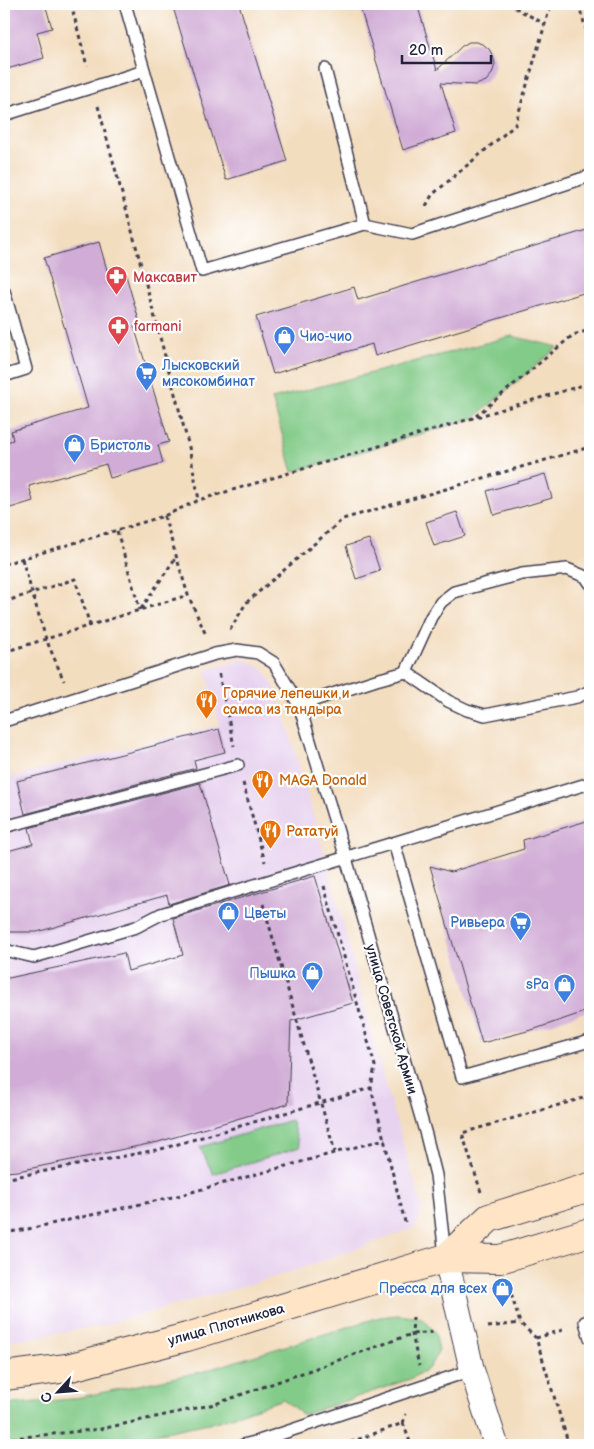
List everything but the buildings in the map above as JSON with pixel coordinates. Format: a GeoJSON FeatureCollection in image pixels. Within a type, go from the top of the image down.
{"type":"FeatureCollection","features":[{"type":"Feature","properties":{"kind":"main road"},"geometry":{"type":"LineString","coordinates":[[446,1258],[488,1218],[590,1187]]}},
{"type":"Feature","properties":{"kind":"main road"},"geometry":{"type":"LineString","coordinates":[[446,1258],[500,1260],[590,1232]]}},
{"type":"Feature","properties":{"kind":"main road","name":"улица Плотникова"},"geometry":{"type":"LineString","coordinates":[[4,1376],[67,1368],[187,1337],[446,1258]]}},
{"type":"Feature","properties":{"kind":"street","name":"улица Советской Армии"},"geometry":{"type":"LineString","coordinates":[[446,1258],[472,1370],[496,1445]]}},
{"type":"Feature","properties":{"kind":"lane"},"geometry":{"type":"LineString","coordinates":[[125,4],[202,271],[365,224],[412,234],[590,176]]}},
{"type":"Feature","properties":{"kind":"lane"},"geometry":{"type":"LineString","coordinates":[[325,69],[365,224]]}},
{"type":"Feature","properties":{"kind":"lane"},"geometry":{"type":"LineString","coordinates":[[4,115],[144,71]]}},
{"type":"Feature","properties":{"kind":"lane"},"geometry":{"type":"LineString","coordinates":[[4,292],[26,369],[4,376]]}},
{"type":"Feature","properties":{"kind":"lane"},"geometry":{"type":"LineString","coordinates":[[406,672],[431,617],[441,602],[454,592],[522,574],[567,569],[586,577],[590,584]]}},
{"type":"Feature","properties":{"kind":"lane","name":"улица Советской Армии"},"geometry":{"type":"LineString","coordinates":[[4,721],[215,654],[237,650],[258,653],[274,663],[299,705],[346,858],[436,1175],[446,1258]]}},
{"type":"Feature","properties":{"kind":"lane"},"geometry":{"type":"LineString","coordinates":[[299,705],[406,672],[448,701],[467,710],[485,715],[577,697],[590,691]]}},
{"type":"Feature","properties":{"kind":"lane"},"geometry":{"type":"LineString","coordinates":[[4,827],[238,765]]}},
{"type":"Feature","properties":{"kind":"lane"},"geometry":{"type":"LineString","coordinates":[[4,950],[34,957],[136,928],[161,914],[590,783]]}},
{"type":"Feature","properties":{"kind":"lane"},"geometry":{"type":"LineString","coordinates":[[394,844],[462,1077],[590,1040]]}},
{"type":"Feature","properties":{"kind":"lane"},"geometry":{"type":"LineString","coordinates":[[585,1322],[590,1338]]}},
{"type":"Feature","properties":{"kind":"lane"},"geometry":{"type":"LineString","coordinates":[[243,1445],[472,1370]]}},
{"type":"Feature","properties":{"kind":"path"},"geometry":{"type":"LineString","coordinates":[[508,4],[545,24]]}},
{"type":"Feature","properties":{"kind":"path"},"geometry":{"type":"LineString","coordinates":[[412,234],[432,194],[515,125],[551,4]]}},
{"type":"Feature","properties":{"kind":"path"},"geometry":{"type":"LineString","coordinates":[[578,4],[590,41]]}},
{"type":"Feature","properties":{"kind":"path"},"geometry":{"type":"LineString","coordinates":[[127,212],[189,447],[199,500]]}},
{"type":"Feature","properties":{"kind":"path"},"geometry":{"type":"LineString","coordinates":[[474,418],[573,335],[590,330]]}},
{"type":"Feature","properties":{"kind":"path"},"geometry":{"type":"LineString","coordinates":[[4,564],[164,516],[199,500],[590,383]]}},
{"type":"Feature","properties":{"kind":"path"},"geometry":{"type":"LineString","coordinates":[[215,654],[246,603],[343,519],[590,447]]}},
{"type":"Feature","properties":{"kind":"path"},"geometry":{"type":"LineString","coordinates":[[164,516],[188,595],[215,654]]}},
{"type":"Feature","properties":{"kind":"path"},"geometry":{"type":"LineString","coordinates":[[117,531],[140,610]]}},
{"type":"Feature","properties":{"kind":"path"},"geometry":{"type":"LineString","coordinates":[[140,610],[176,557]]}},
{"type":"Feature","properties":{"kind":"path"},"geometry":{"type":"LineString","coordinates":[[22,559],[46,639],[72,700]]}},
{"type":"Feature","properties":{"kind":"path"},"geometry":{"type":"LineString","coordinates":[[4,602],[75,580],[90,626]]}},
{"type":"Feature","properties":{"kind":"path"},"geometry":{"type":"LineString","coordinates":[[4,652],[188,595]]}},
{"type":"Feature","properties":{"kind":"path"},"geometry":{"type":"LineString","coordinates":[[4,627],[11,650]]}},
{"type":"Feature","properties":{"kind":"path"},"geometry":{"type":"LineString","coordinates":[[318,866],[375,1066],[371,1088],[405,1222]]}},
{"type":"Feature","properties":{"kind":"path"},"geometry":{"type":"LineString","coordinates":[[257,884],[335,1152]]}},
{"type":"Feature","properties":{"kind":"path"},"geometry":{"type":"LineString","coordinates":[[4,1179],[161,1149],[371,1088]]}},
{"type":"Feature","properties":{"kind":"path"},"geometry":{"type":"LineString","coordinates":[[481,1192],[462,1133],[590,1096]]}},
{"type":"Feature","properties":{"kind":"path"},"geometry":{"type":"LineString","coordinates":[[4,1233],[177,1196],[385,1138]]}},
{"type":"Feature","properties":{"kind":"path"},"geometry":{"type":"LineString","coordinates":[[507,1280],[520,1324],[536,1338],[569,1445]]}},
{"type":"Feature","properties":{"kind":"path"},"geometry":{"type":"LineString","coordinates":[[481,1327],[520,1324]]}},
{"type":"Feature","properties":{"kind":"path"},"geometry":{"type":"LineString","coordinates":[[4,1439],[101,1430],[215,1404],[412,1334],[434,1332]]}},
{"type":"Feature","properties":{"kind":"path"},"geometry":{"type":"LineString","coordinates":[[343,1445],[404,1423],[411,1445]]}},
{"type":"Feature","properties":{"kind":"shaded area"},"geometry":{"type":"Polygon","coordinates":[[[245,659],[264,670],[274,687],[283,710],[327,863],[383,1076],[422,1207],[420,1219],[414,1228],[294,1271],[100,1326],[4,1342],[4,779],[220,725],[206,670],[245,659]]]}},
{"type":"Feature","properties":{"kind":"green space"},"geometry":{"type":"Polygon","coordinates":[[[512,336],[558,347],[474,418],[293,472],[272,399],[512,336]]]}},
{"type":"Feature","properties":{"kind":"green space"},"geometry":{"type":"Polygon","coordinates":[[[291,1120],[300,1147],[213,1174],[200,1147],[291,1120]]]}},
{"type":"Feature","properties":{"kind":"green space"},"geometry":{"type":"Polygon","coordinates":[[[397,1315],[422,1318],[435,1332],[439,1350],[429,1368],[410,1379],[303,1415],[283,1399],[219,1421],[100,1445],[4,1445],[4,1405],[71,1399],[201,1372],[380,1317],[397,1315]]]}},
{"type":"Feature","properties":{"kind":"place","name":"Максавит"},"geometry":{"type":"Point","coordinates":[117,296]}},
{"type":"Feature","properties":{"kind":"place","name":"farmani"},"geometry":{"type":"Point","coordinates":[118,345]}},
{"type":"Feature","properties":{"kind":"place","name":"Чио-чио"},"geometry":{"type":"Point","coordinates":[284,355]}},
{"type":"Feature","properties":{"kind":"place","name":"Лысковский мясокомбинат"},"geometry":{"type":"Point","coordinates":[146,392]}},
{"type":"Feature","properties":{"kind":"place","name":"Бристоль"},"geometry":{"type":"Point","coordinates":[74,464]}},
{"type":"Feature","properties":{"kind":"place","name":"Горячие лепешки и самса из тандыра"},"geometry":{"type":"Point","coordinates":[207,720]}},
{"type":"Feature","properties":{"kind":"place","name":"MAGA Donald"},"geometry":{"type":"Point","coordinates":[263,799]}},
{"type":"Feature","properties":{"kind":"place","name":"Рататуй"},"geometry":{"type":"Point","coordinates":[270,850]}},
{"type":"Feature","properties":{"kind":"place","name":"Цветы"},"geometry":{"type":"Point","coordinates":[228,932]}},
{"type":"Feature","properties":{"kind":"place","name":"Ривьера"},"geometry":{"type":"Point","coordinates":[521,941]}},
{"type":"Feature","properties":{"kind":"place","name":"Пышка"},"geometry":{"type":"Point","coordinates":[312,992]}},
{"type":"Feature","properties":{"kind":"place","name":"sPa"},"geometry":{"type":"Point","coordinates":[565,1003]}},
{"type":"Feature","properties":{"kind":"place","name":"Пресса для всех"},"geometry":{"type":"Point","coordinates":[503,1307]}}]}
